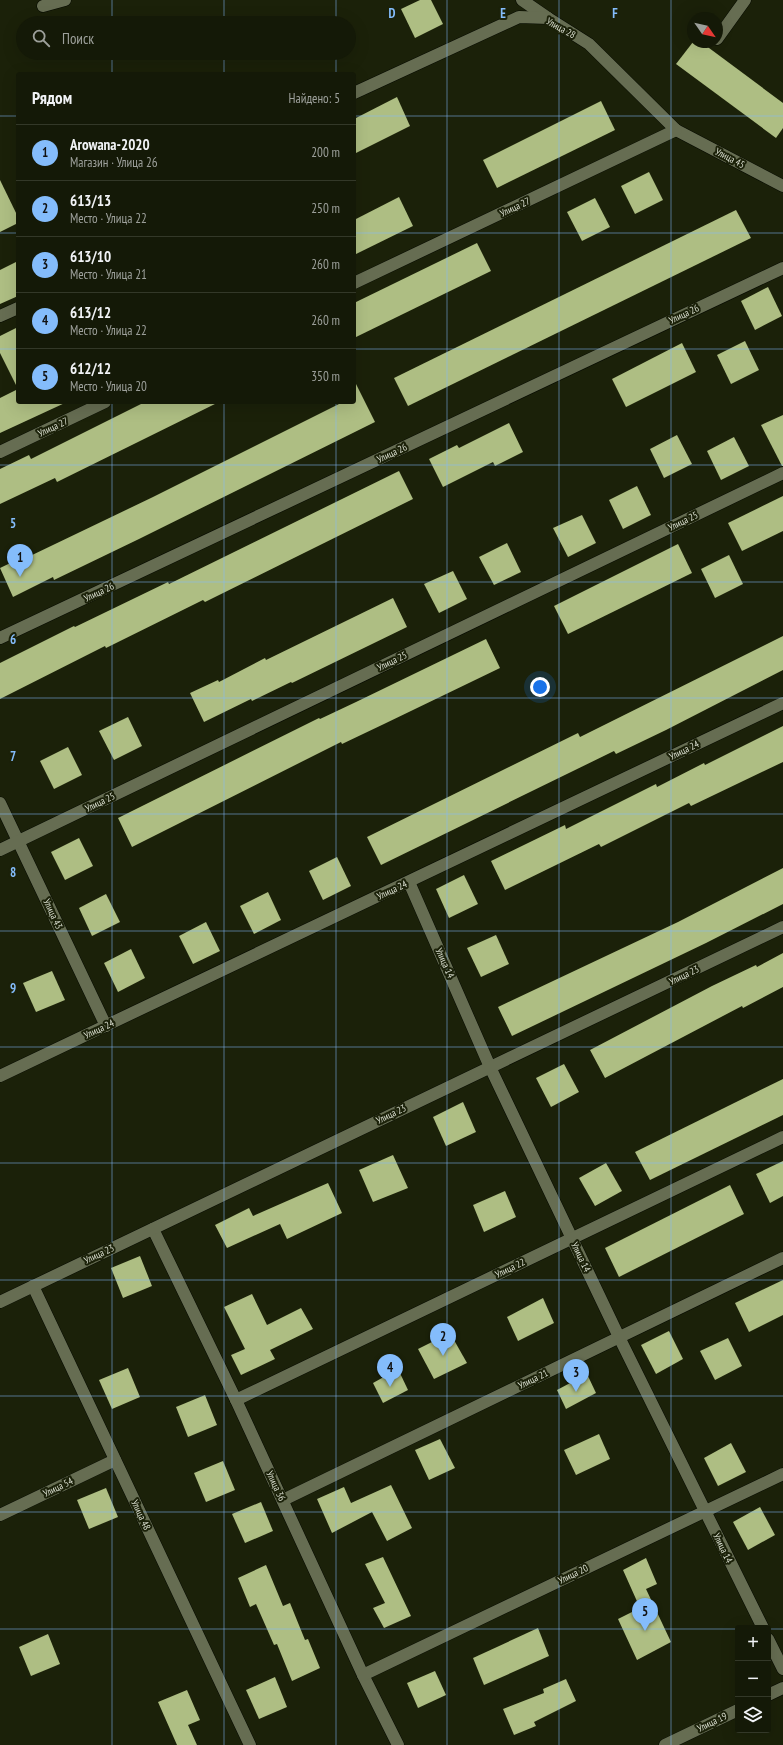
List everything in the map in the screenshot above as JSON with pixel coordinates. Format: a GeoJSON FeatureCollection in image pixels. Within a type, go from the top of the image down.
{"type":"FeatureCollection","features":[{"type":"Feature","properties":{"kind":"street"},"geometry":{"type":"LineString","coordinates":[[43,6],[65,0]]}},
{"type":"Feature","properties":{"kind":"street"},"geometry":{"type":"LineString","coordinates":[[522,0],[548,18]]}},
{"type":"Feature","properties":{"kind":"street"},"geometry":{"type":"LineString","coordinates":[[723,31],[745,0]]}},
{"type":"Feature","properties":{"kind":"street","name":"Улица 28"},"geometry":{"type":"LineString","coordinates":[[356,92],[519,17],[548,18],[589,44],[676,130]]}},
{"type":"Feature","properties":{"kind":"street","name":"Улица 45"},"geometry":{"type":"LineString","coordinates":[[676,130],[783,186]]}},
{"type":"Feature","properties":{"kind":"street","name":"Улица 27"},"geometry":{"type":"LineString","coordinates":[[356,283],[676,130]]}},
{"type":"Feature","properties":{"kind":"street","name":"Улица 26"},"geometry":{"type":"LineString","coordinates":[[0,638],[783,268]]}},
{"type":"Feature","properties":{"kind":"street"},"geometry":{"type":"LineString","coordinates":[[0,316],[16,309]]}},
{"type":"Feature","properties":{"kind":"street","name":"Улица 27"},"geometry":{"type":"LineString","coordinates":[[0,452],[101,404]]}},
{"type":"Feature","properties":{"kind":"street","name":"Улица 25"},"geometry":{"type":"LineString","coordinates":[[0,850],[783,473]]}},
{"type":"Feature","properties":{"kind":"street","name":"Улица 24"},"geometry":{"type":"LineString","coordinates":[[0,1076],[783,703]]}},
{"type":"Feature","properties":{"kind":"street","name":"Улица 43"},"geometry":{"type":"LineString","coordinates":[[0,803],[106,1026]]}},
{"type":"Feature","properties":{"kind":"street","name":"Улица 14"},"geometry":{"type":"LineString","coordinates":[[409,882],[490,1067],[761,1625]]}},
{"type":"Feature","properties":{"kind":"street","name":"Улица 23"},"geometry":{"type":"LineString","coordinates":[[0,1302],[783,927]]}},
{"type":"Feature","properties":{"kind":"street","name":"Улица 22"},"geometry":{"type":"LineString","coordinates":[[236,1400],[783,1137]]}},
{"type":"Feature","properties":{"kind":"street","name":"Улица 36"},"geometry":{"type":"LineString","coordinates":[[153,1229],[236,1400],[363,1675],[398,1745]]}},
{"type":"Feature","properties":{"kind":"street","name":"Улица 21"},"geometry":{"type":"LineString","coordinates":[[283,1500],[783,1258]]}},
{"type":"Feature","properties":{"kind":"street","name":"Улица 48"},"geometry":{"type":"LineString","coordinates":[[33,1286],[250,1745]]}},
{"type":"Feature","properties":{"kind":"street","name":"Улица 54"},"geometry":{"type":"LineString","coordinates":[[0,1515],[115,1460]]}},
{"type":"Feature","properties":{"kind":"street","name":"Улица 20"},"geometry":{"type":"LineString","coordinates":[[363,1675],[783,1474]]}},
{"type":"Feature","properties":{"kind":"street"},"geometry":{"type":"LineString","coordinates":[[771,1645],[783,1669]]}},
{"type":"Feature","properties":{"kind":"street"},"geometry":{"type":"LineString","coordinates":[[771,1694],[783,1688]]}},
{"type":"Feature","properties":{"kind":"street","name":"Улица 19"},"geometry":{"type":"LineString","coordinates":[[665,1745],[735,1711]]}},
{"type":"Feature","properties":{"kind":"building"},"geometry":{"type":"Polygon","coordinates":[[[420,0],[431,0],[443,24],[415,38],[401,9],[420,0]]]}},
{"type":"Feature","properties":{"kind":"building"},"geometry":{"type":"Polygon","coordinates":[[[688,48],[709,48],[783,103],[783,128],[776,138],[676,64],[688,48]]]}},
{"type":"Feature","properties":{"kind":"building"},"geometry":{"type":"Polygon","coordinates":[[[397,97],[410,126],[356,153],[356,118],[397,97]]]}},
{"type":"Feature","properties":{"kind":"building"},"geometry":{"type":"Polygon","coordinates":[[[601,101],[615,130],[497,188],[483,160],[601,101]]]}},
{"type":"Feature","properties":{"kind":"building"},"geometry":{"type":"Polygon","coordinates":[[[649,172],[663,200],[635,214],[621,186],[649,172]]]}},
{"type":"Feature","properties":{"kind":"building"},"geometry":{"type":"Polygon","coordinates":[[[0,180],[16,213],[16,224],[0,232],[0,180]]]}},
{"type":"Feature","properties":{"kind":"building"},"geometry":{"type":"Polygon","coordinates":[[[399,197],[413,226],[356,254],[356,219],[399,197]]]}},
{"type":"Feature","properties":{"kind":"building"},"geometry":{"type":"Polygon","coordinates":[[[595,198],[610,227],[582,241],[567,212],[595,198]]]}},
{"type":"Feature","properties":{"kind":"building"},"geometry":{"type":"Polygon","coordinates":[[[736,210],[751,238],[408,406],[394,378],[736,210]]]}},
{"type":"Feature","properties":{"kind":"building"},"geometry":{"type":"Polygon","coordinates":[[[477,243],[491,271],[356,337],[356,302],[477,243]]]}},
{"type":"Feature","properties":{"kind":"building"},"geometry":{"type":"Polygon","coordinates":[[[16,262],[16,297],[0,304],[0,270],[16,262]]]}},
{"type":"Feature","properties":{"kind":"building"},"geometry":{"type":"Polygon","coordinates":[[[768,287],[782,316],[755,330],[741,301],[768,287]]]}},
{"type":"Feature","properties":{"kind":"building"},"geometry":{"type":"Polygon","coordinates":[[[16,328],[16,385],[0,353],[0,336],[16,328]]]}},
{"type":"Feature","properties":{"kind":"building"},"geometry":{"type":"Polygon","coordinates":[[[745,341],[759,370],[731,384],[717,355],[745,341]]]}},
{"type":"Feature","properties":{"kind":"building"},"geometry":{"type":"Polygon","coordinates":[[[682,343],[696,372],[626,407],[612,379],[682,343]]]}},
{"type":"Feature","properties":{"kind":"building"},"geometry":{"type":"Polygon","coordinates":[[[356,384],[375,422],[139,539],[54,580],[53,577],[13,597],[0,568],[27,555],[28,557],[153,497],[339,404],[356,404],[356,384]]]}},
{"type":"Feature","properties":{"kind":"building"},"geometry":{"type":"Polygon","coordinates":[[[16,390],[16,404],[63,404],[0,433],[0,398],[16,390]]]}},
{"type":"Feature","properties":{"kind":"building"},"geometry":{"type":"Polygon","coordinates":[[[141,404],[215,404],[57,482],[55,478],[0,504],[0,469],[29,455],[31,459],[141,404]]]}},
{"type":"Feature","properties":{"kind":"building"},"geometry":{"type":"Polygon","coordinates":[[[783,415],[783,466],[782,466],[761,425],[783,415]]]}},
{"type":"Feature","properties":{"kind":"building"},"geometry":{"type":"Polygon","coordinates":[[[509,423],[523,452],[495,466],[493,462],[443,487],[429,459],[457,445],[459,448],[509,423]]]}},
{"type":"Feature","properties":{"kind":"building"},"geometry":{"type":"Polygon","coordinates":[[[677,435],[692,464],[664,478],[650,449],[677,435]]]}},
{"type":"Feature","properties":{"kind":"building"},"geometry":{"type":"Polygon","coordinates":[[[734,437],[749,466],[721,480],[707,451],[734,437]]]}},
{"type":"Feature","properties":{"kind":"building"},"geometry":{"type":"Polygon","coordinates":[[[399,471],[413,499],[205,602],[203,600],[106,648],[105,646],[0,699],[0,663],[168,582],[169,584],[399,471]]]}},
{"type":"Feature","properties":{"kind":"building"},"geometry":{"type":"Polygon","coordinates":[[[637,486],[651,515],[623,529],[609,500],[637,486]]]}},
{"type":"Feature","properties":{"kind":"building"},"geometry":{"type":"Polygon","coordinates":[[[783,496],[783,531],[742,551],[728,523],[783,496]]]}},
{"type":"Feature","properties":{"kind":"building"},"geometry":{"type":"Polygon","coordinates":[[[582,515],[596,543],[568,557],[553,528],[582,515]]]}},
{"type":"Feature","properties":{"kind":"building"},"geometry":{"type":"Polygon","coordinates":[[[507,543],[521,572],[494,585],[479,557],[507,543]]]}},
{"type":"Feature","properties":{"kind":"building"},"geometry":{"type":"Polygon","coordinates":[[[678,544],[692,573],[568,634],[554,606],[678,544]]]}},
{"type":"Feature","properties":{"kind":"building"},"geometry":{"type":"Polygon","coordinates":[[[729,555],[743,584],[715,598],[701,569],[729,555]]]}},
{"type":"Feature","properties":{"kind":"building"},"geometry":{"type":"Polygon","coordinates":[[[453,571],[467,599],[439,613],[424,584],[453,571]]]}},
{"type":"Feature","properties":{"kind":"building"},"geometry":{"type":"Polygon","coordinates":[[[393,598],[407,627],[292,683],[291,682],[252,701],[251,699],[204,722],[190,693],[218,680],[219,682],[265,658],[266,660],[393,598]]]}},
{"type":"Feature","properties":{"kind":"building"},"geometry":{"type":"Polygon","coordinates":[[[783,636],[783,670],[666,730],[616,754],[614,751],[381,865],[367,837],[578,733],[580,737],[783,636]]]}},
{"type":"Feature","properties":{"kind":"building"},"geometry":{"type":"Polygon","coordinates":[[[486,639],[500,668],[342,744],[341,742],[132,847],[118,818],[319,718],[320,719],[356,702],[486,639]]]}},
{"type":"Feature","properties":{"kind":"building"},"geometry":{"type":"Polygon","coordinates":[[[128,717],[142,746],[114,760],[99,731],[128,717]]]}},
{"type":"Feature","properties":{"kind":"building"},"geometry":{"type":"Polygon","coordinates":[[[783,726],[783,762],[691,806],[689,803],[601,847],[599,844],[505,890],[491,861],[565,825],[566,829],[656,784],[657,787],[704,763],[705,765],[783,726]]]}},
{"type":"Feature","properties":{"kind":"building"},"geometry":{"type":"Polygon","coordinates":[[[68,747],[82,775],[54,789],[40,761],[68,747]]]}},
{"type":"Feature","properties":{"kind":"building"},"geometry":{"type":"Polygon","coordinates":[[[79,838],[93,866],[65,880],[51,852],[79,838]]]}},
{"type":"Feature","properties":{"kind":"building"},"geometry":{"type":"Polygon","coordinates":[[[337,857],[351,886],[323,900],[309,871],[337,857]]]}},
{"type":"Feature","properties":{"kind":"building"},"geometry":{"type":"Polygon","coordinates":[[[783,868],[783,904],[706,943],[512,1036],[498,1007],[678,922],[783,868]]]}},
{"type":"Feature","properties":{"kind":"building"},"geometry":{"type":"Polygon","coordinates":[[[464,875],[478,904],[449,918],[436,889],[464,875]]]}},
{"type":"Feature","properties":{"kind":"building"},"geometry":{"type":"Polygon","coordinates":[[[268,892],[281,920],[254,934],[240,906],[268,892]]]}},
{"type":"Feature","properties":{"kind":"building"},"geometry":{"type":"Polygon","coordinates":[[[106,894],[120,922],[92,936],[79,908],[106,894]]]}},
{"type":"Feature","properties":{"kind":"building"},"geometry":{"type":"Polygon","coordinates":[[[206,922],[220,951],[193,964],[179,936],[206,922]]]}},
{"type":"Feature","properties":{"kind":"building"},"geometry":{"type":"Polygon","coordinates":[[[496,935],[509,964],[481,977],[467,948],[496,935]]]}},
{"type":"Feature","properties":{"kind":"building"},"geometry":{"type":"Polygon","coordinates":[[[131,949],[145,978],[118,992],[104,963],[131,949]]]}},
{"type":"Feature","properties":{"kind":"building"},"geometry":{"type":"Polygon","coordinates":[[[783,953],[783,987],[743,1008],[742,1006],[605,1078],[590,1050],[712,986],[756,965],[757,967],[783,953]]]}},
{"type":"Feature","properties":{"kind":"building"},"geometry":{"type":"Polygon","coordinates":[[[52,971],[65,1000],[36,1012],[23,983],[52,971]]]}},
{"type":"Feature","properties":{"kind":"building"},"geometry":{"type":"Polygon","coordinates":[[[564,1064],[579,1092],[551,1107],[536,1078],[564,1064]]]}},
{"type":"Feature","properties":{"kind":"building"},"geometry":{"type":"Polygon","coordinates":[[[783,1079],[783,1115],[650,1180],[635,1152],[783,1079]]]}},
{"type":"Feature","properties":{"kind":"building"},"geometry":{"type":"Polygon","coordinates":[[[463,1102],[476,1132],[446,1146],[433,1117],[463,1102]]]}},
{"type":"Feature","properties":{"kind":"building"},"geometry":{"type":"Polygon","coordinates":[[[393,1155],[408,1188],[373,1202],[359,1170],[393,1155]]]}},
{"type":"Feature","properties":{"kind":"building"},"geometry":{"type":"Polygon","coordinates":[[[783,1161],[783,1196],[770,1203],[756,1174],[783,1161]]]}},
{"type":"Feature","properties":{"kind":"building"},"geometry":{"type":"Polygon","coordinates":[[[606,1163],[622,1191],[595,1206],[579,1178],[606,1163]]]}},
{"type":"Feature","properties":{"kind":"building"},"geometry":{"type":"Polygon","coordinates":[[[328,1183],[342,1213],[287,1239],[280,1224],[227,1248],[215,1225],[249,1208],[253,1216],[328,1183]]]}},
{"type":"Feature","properties":{"kind":"building"},"geometry":{"type":"Polygon","coordinates":[[[730,1185],[744,1214],[619,1277],[605,1248],[730,1185]]]}},
{"type":"Feature","properties":{"kind":"building"},"geometry":{"type":"Polygon","coordinates":[[[505,1191],[516,1217],[484,1232],[473,1205],[505,1191]]]}},
{"type":"Feature","properties":{"kind":"building"},"geometry":{"type":"Polygon","coordinates":[[[140,1256],[152,1286],[123,1298],[111,1268],[140,1256]]]}},
{"type":"Feature","properties":{"kind":"building"},"geometry":{"type":"Polygon","coordinates":[[[783,1280],[783,1315],[749,1332],[735,1303],[783,1280]]]}},
{"type":"Feature","properties":{"kind":"building"},"geometry":{"type":"Polygon","coordinates":[[[252,1294],[267,1325],[301,1308],[313,1329],[270,1350],[275,1359],[241,1375],[231,1355],[245,1349],[224,1307],[252,1294]]]}},
{"type":"Feature","properties":{"kind":"building"},"geometry":{"type":"Polygon","coordinates":[[[543,1298],[554,1323],[518,1341],[507,1317],[543,1298]]]}},
{"type":"Feature","properties":{"kind":"building"},"geometry":{"type":"Polygon","coordinates":[[[669,1331],[683,1359],[656,1374],[641,1345],[669,1331]]]}},
{"type":"Feature","properties":{"kind":"building"},"geometry":{"type":"Polygon","coordinates":[[[450,1333],[467,1363],[434,1379],[418,1349],[450,1333]]]}},
{"type":"Feature","properties":{"kind":"building"},"geometry":{"type":"Polygon","coordinates":[[[728,1338],[742,1366],[715,1380],[700,1351],[728,1338]]]}},
{"type":"Feature","properties":{"kind":"building"},"geometry":{"type":"Polygon","coordinates":[[[128,1368],[140,1397],[112,1409],[99,1380],[128,1368]]]}},
{"type":"Feature","properties":{"kind":"building"},"geometry":{"type":"Polygon","coordinates":[[[398,1369],[408,1390],[383,1403],[373,1383],[398,1369]]]}},
{"type":"Feature","properties":{"kind":"building"},"geometry":{"type":"Polygon","coordinates":[[[587,1374],[596,1393],[566,1409],[557,1390],[587,1374]]]}},
{"type":"Feature","properties":{"kind":"building"},"geometry":{"type":"Polygon","coordinates":[[[205,1395],[217,1425],[188,1437],[176,1407],[205,1395]]]}},
{"type":"Feature","properties":{"kind":"building"},"geometry":{"type":"Polygon","coordinates":[[[599,1434],[610,1459],[576,1475],[564,1450],[599,1434]]]}},
{"type":"Feature","properties":{"kind":"building"},"geometry":{"type":"Polygon","coordinates":[[[440,1439],[455,1468],[429,1480],[415,1450],[440,1439]]]}},
{"type":"Feature","properties":{"kind":"building"},"geometry":{"type":"Polygon","coordinates":[[[731,1443],[746,1472],[718,1486],[704,1458],[731,1443]]]}},
{"type":"Feature","properties":{"kind":"building"},"geometry":{"type":"Polygon","coordinates":[[[223,1461],[235,1490],[206,1502],[194,1473],[223,1461]]]}},
{"type":"Feature","properties":{"kind":"building"},"geometry":{"type":"Polygon","coordinates":[[[391,1485],[412,1528],[387,1541],[372,1512],[332,1533],[317,1499],[344,1487],[351,1503],[391,1485]]]}},
{"type":"Feature","properties":{"kind":"building"},"geometry":{"type":"Polygon","coordinates":[[[106,1488],[118,1517],[89,1529],[77,1500],[106,1488]]]}},
{"type":"Feature","properties":{"kind":"building"},"geometry":{"type":"Polygon","coordinates":[[[261,1502],[273,1531],[245,1543],[232,1514],[261,1502]]]}},
{"type":"Feature","properties":{"kind":"building"},"geometry":{"type":"Polygon","coordinates":[[[760,1507],[775,1535],[748,1550],[733,1522],[760,1507]]]}},
{"type":"Feature","properties":{"kind":"building"},"geometry":{"type":"Polygon","coordinates":[[[383,1557],[411,1616],[384,1628],[373,1608],[385,1603],[365,1564],[383,1557]]]}},
{"type":"Feature","properties":{"kind":"building"},"geometry":{"type":"Polygon","coordinates":[[[646,1558],[657,1584],[646,1589],[671,1642],[637,1660],[618,1619],[640,1608],[623,1570],[646,1558]]]}},
{"type":"Feature","properties":{"kind":"building"},"geometry":{"type":"Polygon","coordinates":[[[266,1565],[283,1606],[290,1603],[305,1640],[308,1639],[320,1668],[292,1681],[277,1644],[274,1645],[256,1604],[250,1607],[238,1578],[266,1565]]]}},
{"type":"Feature","properties":{"kind":"building"},"geometry":{"type":"Polygon","coordinates":[[[538,1628],[549,1656],[484,1685],[473,1658],[538,1628]]]}},
{"type":"Feature","properties":{"kind":"building"},"geometry":{"type":"Polygon","coordinates":[[[48,1634],[60,1664],[31,1676],[19,1647],[48,1634]]]}},
{"type":"Feature","properties":{"kind":"building"},"geometry":{"type":"Polygon","coordinates":[[[435,1671],[446,1695],[418,1708],[407,1683],[435,1671]]]}},
{"type":"Feature","properties":{"kind":"building"},"geometry":{"type":"Polygon","coordinates":[[[275,1677],[287,1707],[259,1719],[246,1690],[275,1677]]]}},
{"type":"Feature","properties":{"kind":"building"},"geometry":{"type":"Polygon","coordinates":[[[566,1679],[576,1701],[534,1722],[536,1726],[514,1735],[503,1709],[544,1693],[543,1689],[566,1679]]]}},
{"type":"Feature","properties":{"kind":"building"},"geometry":{"type":"Polygon","coordinates":[[[187,1690],[200,1720],[188,1725],[197,1745],[177,1745],[158,1702],[187,1690]]]}},
{"type":"Feature","properties":{"kind":"place","name":"Arowana-2020"},"geometry":{"type":"Point","coordinates":[20,577]}},
{"type":"Feature","properties":{"kind":"place","name":"613/13"},"geometry":{"type":"Point","coordinates":[443,1356]}},
{"type":"Feature","properties":{"kind":"place","name":"613/12"},"geometry":{"type":"Point","coordinates":[390,1387]}},
{"type":"Feature","properties":{"kind":"place","name":"613/10"},"geometry":{"type":"Point","coordinates":[576,1392]}},
{"type":"Feature","properties":{"kind":"place","name":"612/12"},"geometry":{"type":"Point","coordinates":[645,1631]}}]}
